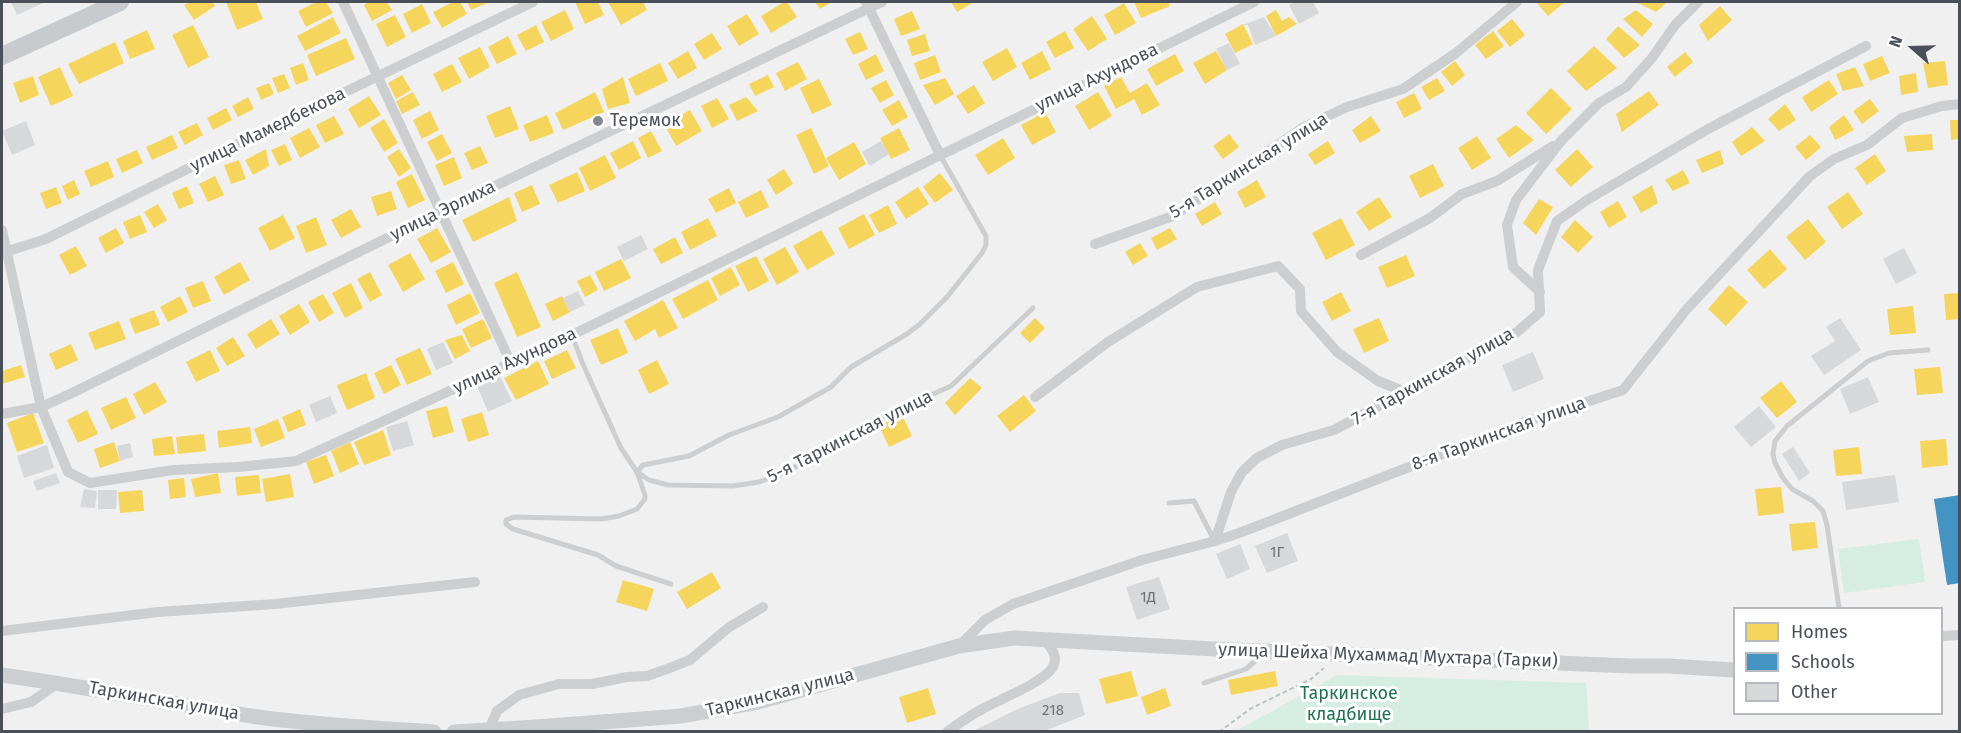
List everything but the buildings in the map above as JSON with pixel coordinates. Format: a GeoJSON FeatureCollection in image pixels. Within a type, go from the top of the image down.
{"type":"FeatureCollection","features":[{"type":"Feature","properties":{"kind":"main road"},"geometry":{"type":"LineString","coordinates":[[2,55],[114,2]]}},
{"type":"Feature","properties":{"kind":"main road"},"geometry":{"type":"LineString","coordinates":[[2,55],[120,2]]}},
{"type":"Feature","properties":{"kind":"street"},"geometry":{"type":"LineString","coordinates":[[343,2],[511,363]]}},
{"type":"Feature","properties":{"kind":"street","name":"улица Мамедбекова"},"geometry":{"type":"LineString","coordinates":[[4,252],[46,239],[274,126],[533,2]]}},
{"type":"Feature","properties":{"kind":"street","name":"улица Эрлиха"},"geometry":{"type":"LineString","coordinates":[[2,414],[41,407],[868,5],[882,2]]}},
{"type":"Feature","properties":{"kind":"street","name":"улица Ахундова"},"geometry":{"type":"LineString","coordinates":[[41,407],[68,472],[90,483],[173,470],[296,461],[572,335],[1254,2]]}},
{"type":"Feature","properties":{"kind":"street","name":"5-я Таркинская улица"},"geometry":{"type":"LineString","coordinates":[[1095,244],[1173,216],[1304,127],[1347,107],[1403,89],[1456,53],[1517,2]]}},
{"type":"Feature","properties":{"kind":"street"},"geometry":{"type":"LineString","coordinates":[[1540,292],[1513,267],[1507,225],[1516,200],[1561,141],[1599,103],[1626,87],[1652,58],[1675,25],[1698,2]]}},
{"type":"Feature","properties":{"kind":"street"},"geometry":{"type":"LineString","coordinates":[[868,5],[940,156]]}},
{"type":"Feature","properties":{"kind":"street"},"geometry":{"type":"LineString","coordinates":[[1540,292],[1538,270],[1557,221],[1587,200],[1708,129],[1866,46]]}},
{"type":"Feature","properties":{"kind":"street","name":"8-я Таркинская улица"},"geometry":{"type":"LineString","coordinates":[[959,646],[985,620],[1013,604],[1142,560],[1215,541],[1522,423],[1623,390],[1686,310],[1810,176],[1834,159],[1867,144],[1902,118],[1942,106],[1959,104]]}},
{"type":"Feature","properties":{"kind":"street"},"geometry":{"type":"LineString","coordinates":[[1361,255],[1430,218],[1462,194],[1497,181],[1561,141]]}},
{"type":"Feature","properties":{"kind":"street"},"geometry":{"type":"LineString","coordinates":[[2,230],[4,252],[41,407]]}},
{"type":"Feature","properties":{"kind":"street"},"geometry":{"type":"LineString","coordinates":[[1035,397],[1108,342],[1197,287],[1278,266],[1300,289],[1301,311],[1337,352],[1378,381],[1405,392]]}},
{"type":"Feature","properties":{"kind":"street","name":"7-я Таркинская улица"},"geometry":{"type":"LineString","coordinates":[[1215,541],[1231,492],[1242,472],[1257,458],[1282,445],[1335,430],[1517,332],[1540,312],[1540,292]]}},
{"type":"Feature","properties":{"kind":"street"},"geometry":{"type":"LineString","coordinates":[[2,631],[158,612],[275,604],[475,582]]}},
{"type":"Feature","properties":{"kind":"street"},"geometry":{"type":"LineString","coordinates":[[488,732],[497,711],[519,695],[559,684],[592,684],[627,677],[647,676],[667,669],[690,660],[728,628],[763,607]]}},
{"type":"Feature","properties":{"kind":"street"},"geometry":{"type":"LineString","coordinates":[[1943,636],[1959,635]]}},
{"type":"Feature","properties":{"kind":"street","name":"улица Шейха Мухаммад Мухтара (Тарки)"},"geometry":{"type":"LineString","coordinates":[[959,646],[1014,638],[1042,638],[1265,651],[1733,670]]}},
{"type":"Feature","properties":{"kind":"street"},"geometry":{"type":"LineString","coordinates":[[947,732],[984,708],[1044,676],[1054,666],[1055,656],[1052,648],[1042,638]]}},
{"type":"Feature","properties":{"kind":"street","name":"Таркинская улица"},"geometry":{"type":"LineString","coordinates":[[454,732],[536,729],[681,716],[758,702],[959,646]]}},
{"type":"Feature","properties":{"kind":"street","name":"Таркинская улица"},"geometry":{"type":"LineString","coordinates":[[2,675],[58,682],[259,717],[335,726],[434,732]]}},
{"type":"Feature","properties":{"kind":"street"},"geometry":{"type":"LineString","coordinates":[[2,709],[31,702],[58,682]]}},
{"type":"Feature","properties":{"kind":"lane"},"geometry":{"type":"LineString","coordinates":[[637,472],[643,465],[689,456],[729,435],[778,417],[801,405],[831,387],[851,367],[907,334],[947,297],[982,253],[986,245],[986,236],[940,156]]}},
{"type":"Feature","properties":{"kind":"lane","name":"5-я Таркинская улица"},"geometry":{"type":"LineString","coordinates":[[637,472],[650,480],[668,485],[733,486],[759,482],[782,474],[833,447],[870,423],[951,386],[1033,308]]}},
{"type":"Feature","properties":{"kind":"lane"},"geometry":{"type":"LineString","coordinates":[[572,335],[621,448],[637,472],[645,499],[637,509],[619,516],[601,519],[514,518],[506,520],[506,524],[513,529],[598,555],[616,566],[671,584]]}},
{"type":"Feature","properties":{"kind":"lane"},"geometry":{"type":"LineString","coordinates":[[1839,607],[1823,511],[1813,501],[1792,489],[1783,478],[1773,454],[1775,441],[1787,426],[1868,361],[1889,354],[1928,350]]}},
{"type":"Feature","properties":{"kind":"lane"},"geometry":{"type":"LineString","coordinates":[[1169,503],[1194,501],[1215,541]]}},
{"type":"Feature","properties":{"kind":"lane"},"geometry":{"type":"LineString","coordinates":[[1204,683],[1246,669],[1265,651]]}},
{"type":"Feature","properties":{"kind":"path"},"geometry":{"type":"LineString","coordinates":[[1220,732],[1250,709],[1311,680],[1339,654]]}},
{"type":"Feature","properties":{"kind":"green space"},"geometry":{"type":"Polygon","coordinates":[[[1919,539],[1925,582],[1844,593],[1838,549],[1919,539]]]}},
{"type":"Feature","properties":{"kind":"green space","name":"Таркинское кладбище"},"geometry":{"type":"Polygon","coordinates":[[[1337,675],[1586,683],[1589,731],[1236,731],[1337,675]]]}},
{"type":"Feature","properties":{"kind":"place","name":"Теремок"},"geometry":{"type":"Point","coordinates":[598,121]}}]}
